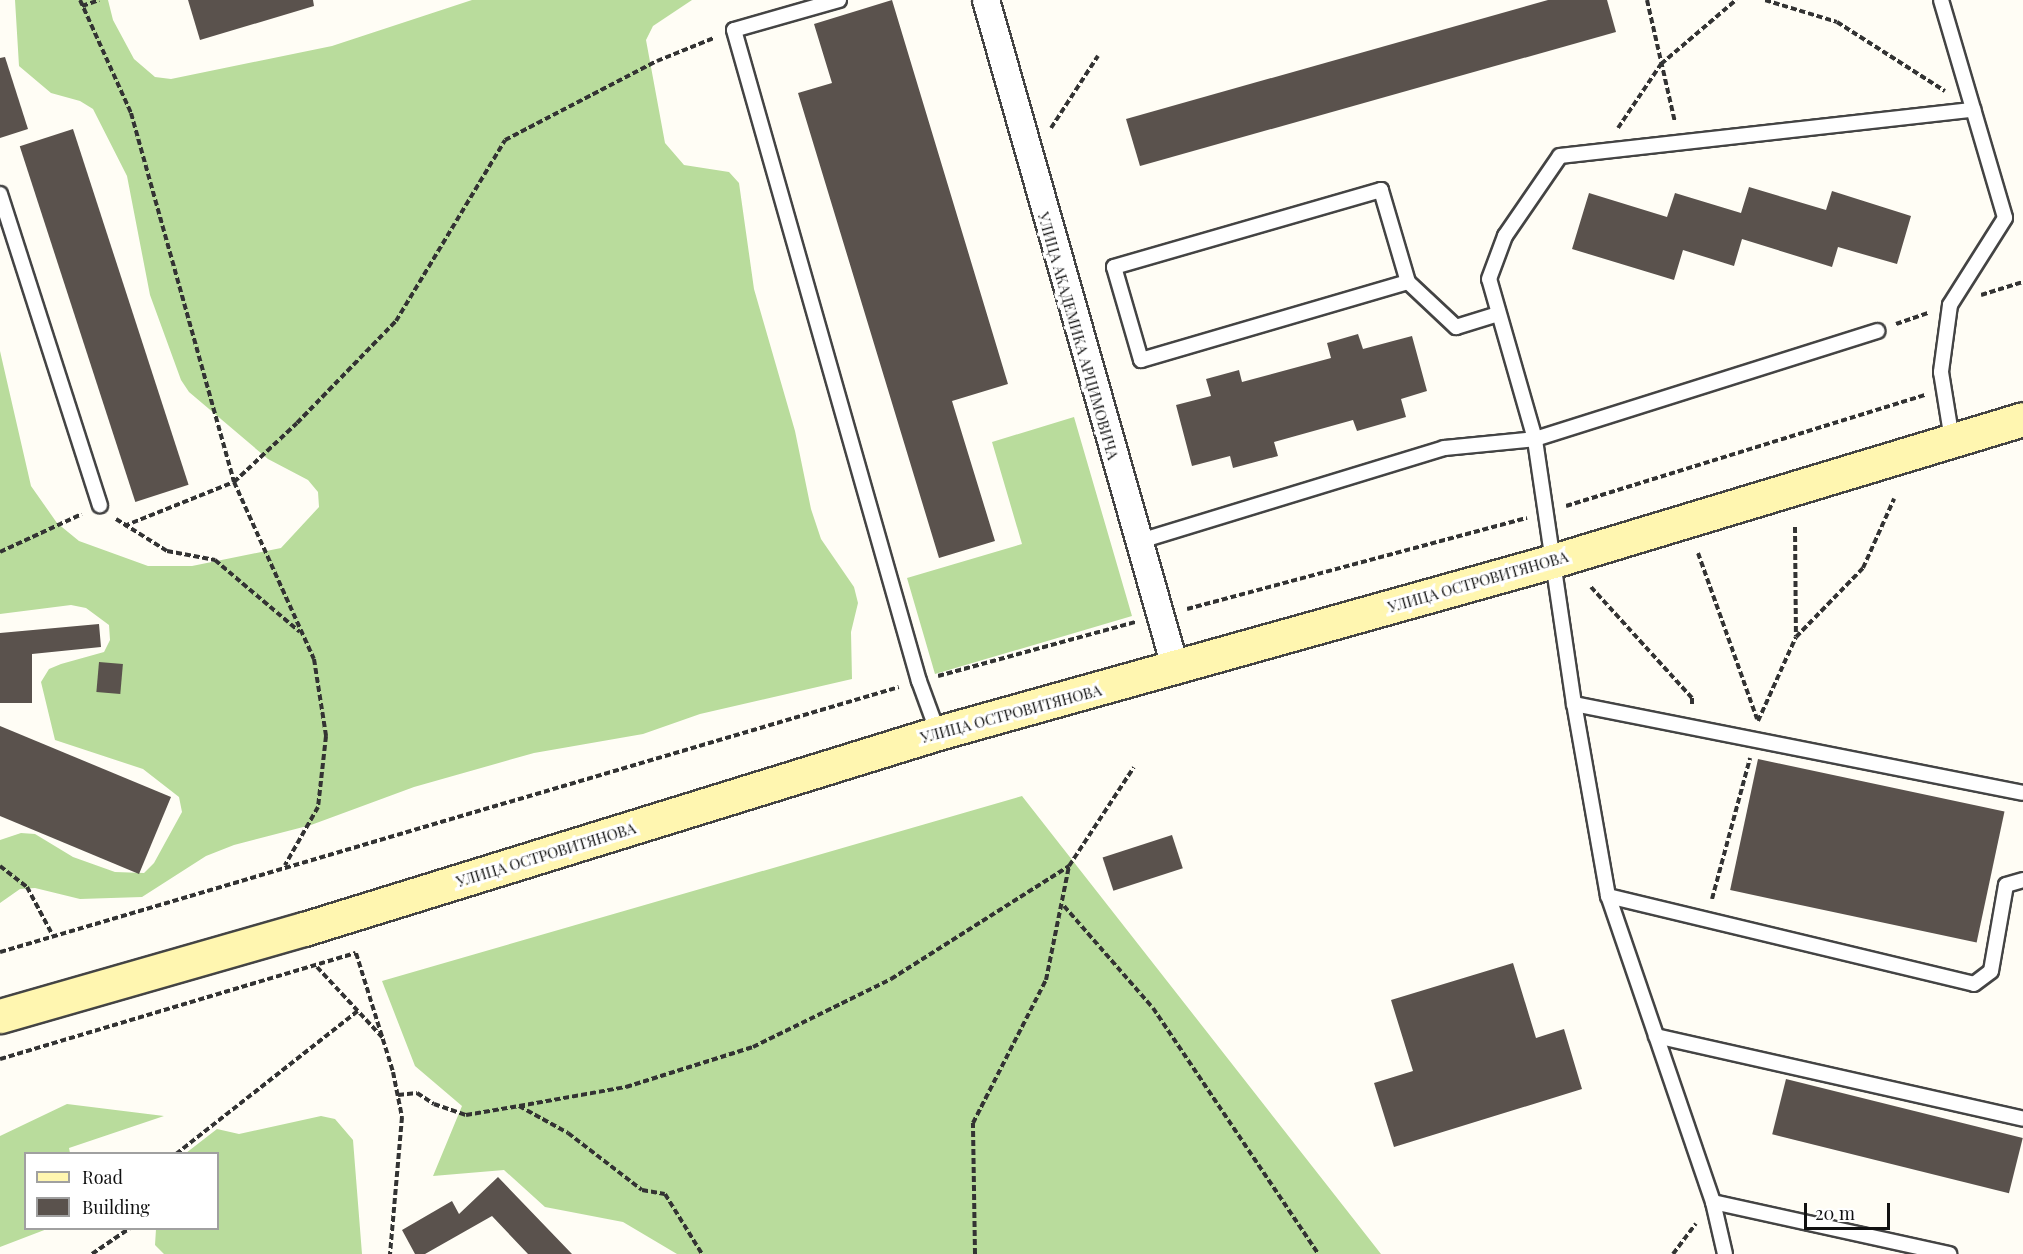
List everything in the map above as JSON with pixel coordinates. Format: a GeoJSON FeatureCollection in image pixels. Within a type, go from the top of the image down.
{"type":"FeatureCollection","features":[{"type":"Feature","properties":{"kind":"main road","name":"УЛИЦА ОСТРОВИТЯНОВА"},"geometry":{"type":"LineString","coordinates":[[0,1016],[304,929],[938,733],[1176,670],[1553,561],[2023,419]]}},
{"type":"Feature","properties":{"kind":"street","name":"УЛИЦА АКАДЕМИКА АРЦИМОВИЧА"},"geometry":{"type":"LineString","coordinates":[[986,0],[1137,542],[1176,670]]}},
{"type":"Feature","properties":{"kind":"lane"},"geometry":{"type":"LineString","coordinates":[[839,0],[734,30],[919,681],[938,733]]}},
{"type":"Feature","properties":{"kind":"lane"},"geometry":{"type":"LineString","coordinates":[[1941,0],[2005,218],[1950,305],[1941,372],[1952,440]]}},
{"type":"Feature","properties":{"kind":"lane"},"geometry":{"type":"LineString","coordinates":[[1725,1254],[1713,1202],[1608,896],[1574,704],[1535,439],[1489,279],[1505,236],[1560,156],[1973,110]]}},
{"type":"Feature","properties":{"kind":"lane"},"geometry":{"type":"LineString","coordinates":[[1408,282],[1142,360],[1114,267],[1381,190],[1408,282],[1456,327],[1498,314]]}},
{"type":"Feature","properties":{"kind":"lane"},"geometry":{"type":"LineString","coordinates":[[0,194],[100,505]]}},
{"type":"Feature","properties":{"kind":"lane"},"geometry":{"type":"LineString","coordinates":[[1137,542],[1444,448],[1535,439],[1877,331]]}},
{"type":"Feature","properties":{"kind":"lane"},"geometry":{"type":"LineString","coordinates":[[1574,704],[2022,793]]}},
{"type":"Feature","properties":{"kind":"lane"},"geometry":{"type":"LineString","coordinates":[[1608,896],[1974,984],[1991,971],[2006,885],[2023,880]]}},
{"type":"Feature","properties":{"kind":"lane"},"geometry":{"type":"LineString","coordinates":[[1656,1036],[2023,1119]]}},
{"type":"Feature","properties":{"kind":"lane"},"geometry":{"type":"LineString","coordinates":[[1713,1202],[1949,1254]]}},
{"type":"Feature","properties":{"kind":"path"},"geometry":{"type":"LineString","coordinates":[[80,0],[130,113],[234,482],[314,659],[327,736],[318,807],[285,865]]}},
{"type":"Feature","properties":{"kind":"path"},"geometry":{"type":"LineString","coordinates":[[82,6],[99,0]]}},
{"type":"Feature","properties":{"kind":"path"},"geometry":{"type":"LineString","coordinates":[[1647,0],[1680,144]]}},
{"type":"Feature","properties":{"kind":"path"},"geometry":{"type":"LineString","coordinates":[[1602,152],[1661,64],[1736,0]]}},
{"type":"Feature","properties":{"kind":"path"},"geometry":{"type":"LineString","coordinates":[[1765,0],[1837,22],[1973,110]]}},
{"type":"Feature","properties":{"kind":"path"},"geometry":{"type":"LineString","coordinates":[[124,526],[234,482],[396,321],[505,140],[657,61],[734,30]]}},
{"type":"Feature","properties":{"kind":"path"},"geometry":{"type":"LineString","coordinates":[[1029,161],[1098,56]]}},
{"type":"Feature","properties":{"kind":"path"},"geometry":{"type":"LineString","coordinates":[[1877,331],[2023,282]]}},
{"type":"Feature","properties":{"kind":"path"},"geometry":{"type":"LineString","coordinates":[[0,952],[285,865],[919,681],[1545,513],[1943,389]]}},
{"type":"Feature","properties":{"kind":"path"},"geometry":{"type":"LineString","coordinates":[[1758,722],[1796,637],[1863,568],[1894,499]]}},
{"type":"Feature","properties":{"kind":"path"},"geometry":{"type":"LineString","coordinates":[[0,552],[100,505],[124,526],[167,551],[215,560],[303,634]]}},
{"type":"Feature","properties":{"kind":"path"},"geometry":{"type":"LineString","coordinates":[[1794,527],[1796,637]]}},
{"type":"Feature","properties":{"kind":"path"},"geometry":{"type":"LineString","coordinates":[[1591,587],[1692,698],[1691,726]]}},
{"type":"Feature","properties":{"kind":"path"},"geometry":{"type":"LineString","coordinates":[[975,1254],[974,1123],[1046,980],[1064,906],[1070,866],[1134,767]]}},
{"type":"Feature","properties":{"kind":"path"},"geometry":{"type":"LineString","coordinates":[[0,866],[27,888],[53,936]]}},
{"type":"Feature","properties":{"kind":"path"},"geometry":{"type":"LineString","coordinates":[[398,1095],[417,1093],[434,1104],[466,1115],[626,1087],[753,1047],[891,979],[1070,866]]}},
{"type":"Feature","properties":{"kind":"path"},"geometry":{"type":"LineString","coordinates":[[1064,906],[1153,1008],[1318,1254]]}},
{"type":"Feature","properties":{"kind":"path"},"geometry":{"type":"LineString","coordinates":[[0,1059],[317,967],[356,953],[384,1039],[402,1117],[390,1254]]}},
{"type":"Feature","properties":{"kind":"path"},"geometry":{"type":"LineString","coordinates":[[317,967],[384,1039]]}},
{"type":"Feature","properties":{"kind":"path"},"geometry":{"type":"LineString","coordinates":[[179,1152],[358,1011]]}},
{"type":"Feature","properties":{"kind":"path"},"geometry":{"type":"LineString","coordinates":[[519,1106],[568,1133],[642,1190],[665,1194],[702,1254]]}},
{"type":"Feature","properties":{"kind":"path"},"geometry":{"type":"LineString","coordinates":[[1673,1254],[1713,1202]]}},
{"type":"Feature","properties":{"kind":"path"},"geometry":{"type":"LineString","coordinates":[[92,1254],[127,1230]]}},
{"type":"Feature","properties":{"kind":"green space"},"geometry":{"type":"Polygon","coordinates":[[[15,0],[108,0],[113,20],[134,59],[155,77],[171,79],[332,46],[472,0],[692,0],[653,26],[646,40],[665,143],[684,165],[729,172],[739,183],[754,289],[795,431],[811,509],[821,539],[854,587],[858,603],[851,632],[852,679],[700,714],[643,734],[534,753],[414,787],[311,825],[234,845],[206,856],[142,897],[80,899],[35,888],[20,889],[0,903],[0,840],[21,833],[35,834],[73,857],[115,872],[144,873],[154,863],[182,812],[179,797],[143,769],[55,740],[41,682],[49,669],[104,652],[110,640],[109,625],[86,608],[71,605],[0,614],[0,351],[31,486],[57,523],[79,541],[148,566],[192,566],[281,548],[319,507],[318,492],[308,480],[268,459],[189,392],[181,380],[150,295],[127,176],[93,109],[80,101],[51,93],[19,66],[15,0]]]}},
{"type":"Feature","properties":{"kind":"green space"},"geometry":{"type":"Polygon","coordinates":[[[1074,417],[1132,616],[935,674],[907,578],[1022,544],[992,442],[1074,417]]]}},
{"type":"Feature","properties":{"kind":"green space"},"geometry":{"type":"Polygon","coordinates":[[[1022,796],[1381,1254],[677,1254],[623,1222],[545,1207],[504,1170],[433,1176],[462,1106],[415,1066],[382,981],[1022,796]]]}},
{"type":"Feature","properties":{"kind":"green space"},"geometry":{"type":"Polygon","coordinates":[[[67,1104],[164,1116],[69,1148],[70,1152],[24,1152],[24,1230],[44,1230],[0,1247],[0,1136],[67,1104]]]}},
{"type":"Feature","properties":{"kind":"green space"},"geometry":{"type":"Polygon","coordinates":[[[321,1116],[335,1119],[353,1140],[362,1254],[164,1254],[155,1245],[156,1230],[219,1230],[219,1152],[187,1152],[217,1129],[239,1134],[321,1116]]]}},
{"type":"Feature","properties":{"kind":"building"},"geometry":{"type":"Polygon","coordinates":[[[188,0],[313,0],[314,6],[200,40],[188,0]]]}},
{"type":"Feature","properties":{"kind":"building"},"geometry":{"type":"Polygon","coordinates":[[[892,0],[1008,384],[952,401],[995,541],[939,558],[798,93],[832,83],[814,24],[892,0]]]}},
{"type":"Feature","properties":{"kind":"building"},"geometry":{"type":"Polygon","coordinates":[[[1548,0],[1607,0],[1616,32],[1140,166],[1126,119],[1548,0]]]}},
{"type":"Feature","properties":{"kind":"building"},"geometry":{"type":"Polygon","coordinates":[[[5,57],[28,129],[0,138],[0,58],[5,57]]]}},
{"type":"Feature","properties":{"kind":"building"},"geometry":{"type":"Polygon","coordinates":[[[73,129],[189,485],[135,502],[20,146],[73,129]]]}},
{"type":"Feature","properties":{"kind":"building"},"geometry":{"type":"Polygon","coordinates":[[[1749,187],[1826,210],[1832,191],[1911,216],[1897,264],[1838,247],[1832,267],[1742,239],[1734,266],[1683,250],[1674,280],[1572,249],[1589,193],[1667,217],[1675,193],[1741,213],[1749,187]]]}},
{"type":"Feature","properties":{"kind":"building"},"geometry":{"type":"Polygon","coordinates":[[[1358,334],[1363,349],[1412,336],[1427,391],[1401,399],[1406,417],[1357,431],[1353,420],[1274,442],[1278,456],[1233,468],[1230,456],[1192,466],[1176,405],[1211,396],[1206,379],[1239,370],[1242,382],[1331,358],[1327,343],[1358,334]]]}},
{"type":"Feature","properties":{"kind":"building"},"geometry":{"type":"Polygon","coordinates":[[[99,624],[101,647],[32,654],[32,703],[0,703],[0,633],[99,624]]]}},
{"type":"Feature","properties":{"kind":"building"},"geometry":{"type":"Polygon","coordinates":[[[99,662],[123,664],[120,694],[96,692],[99,662]]]}},
{"type":"Feature","properties":{"kind":"building"},"geometry":{"type":"Polygon","coordinates":[[[0,726],[171,797],[139,874],[0,816],[0,726]]]}},
{"type":"Feature","properties":{"kind":"building"},"geometry":{"type":"Polygon","coordinates":[[[1758,759],[2004,811],[1977,942],[1730,890],[1758,759]]]}},
{"type":"Feature","properties":{"kind":"building"},"geometry":{"type":"Polygon","coordinates":[[[1172,835],[1183,868],[1113,891],[1103,858],[1172,835]]]}},
{"type":"Feature","properties":{"kind":"building"},"geometry":{"type":"Polygon","coordinates":[[[1513,963],[1536,1038],[1564,1029],[1582,1089],[1394,1147],[1374,1083],[1413,1071],[1391,1000],[1513,963]]]}},
{"type":"Feature","properties":{"kind":"building"},"geometry":{"type":"Polygon","coordinates":[[[1786,1079],[2023,1138],[2009,1193],[1772,1134],[1786,1079]]]}},
{"type":"Feature","properties":{"kind":"building"},"geometry":{"type":"Polygon","coordinates":[[[498,1177],[572,1254],[528,1254],[492,1216],[425,1254],[415,1254],[402,1230],[452,1201],[459,1214],[498,1177]]]}}]}
